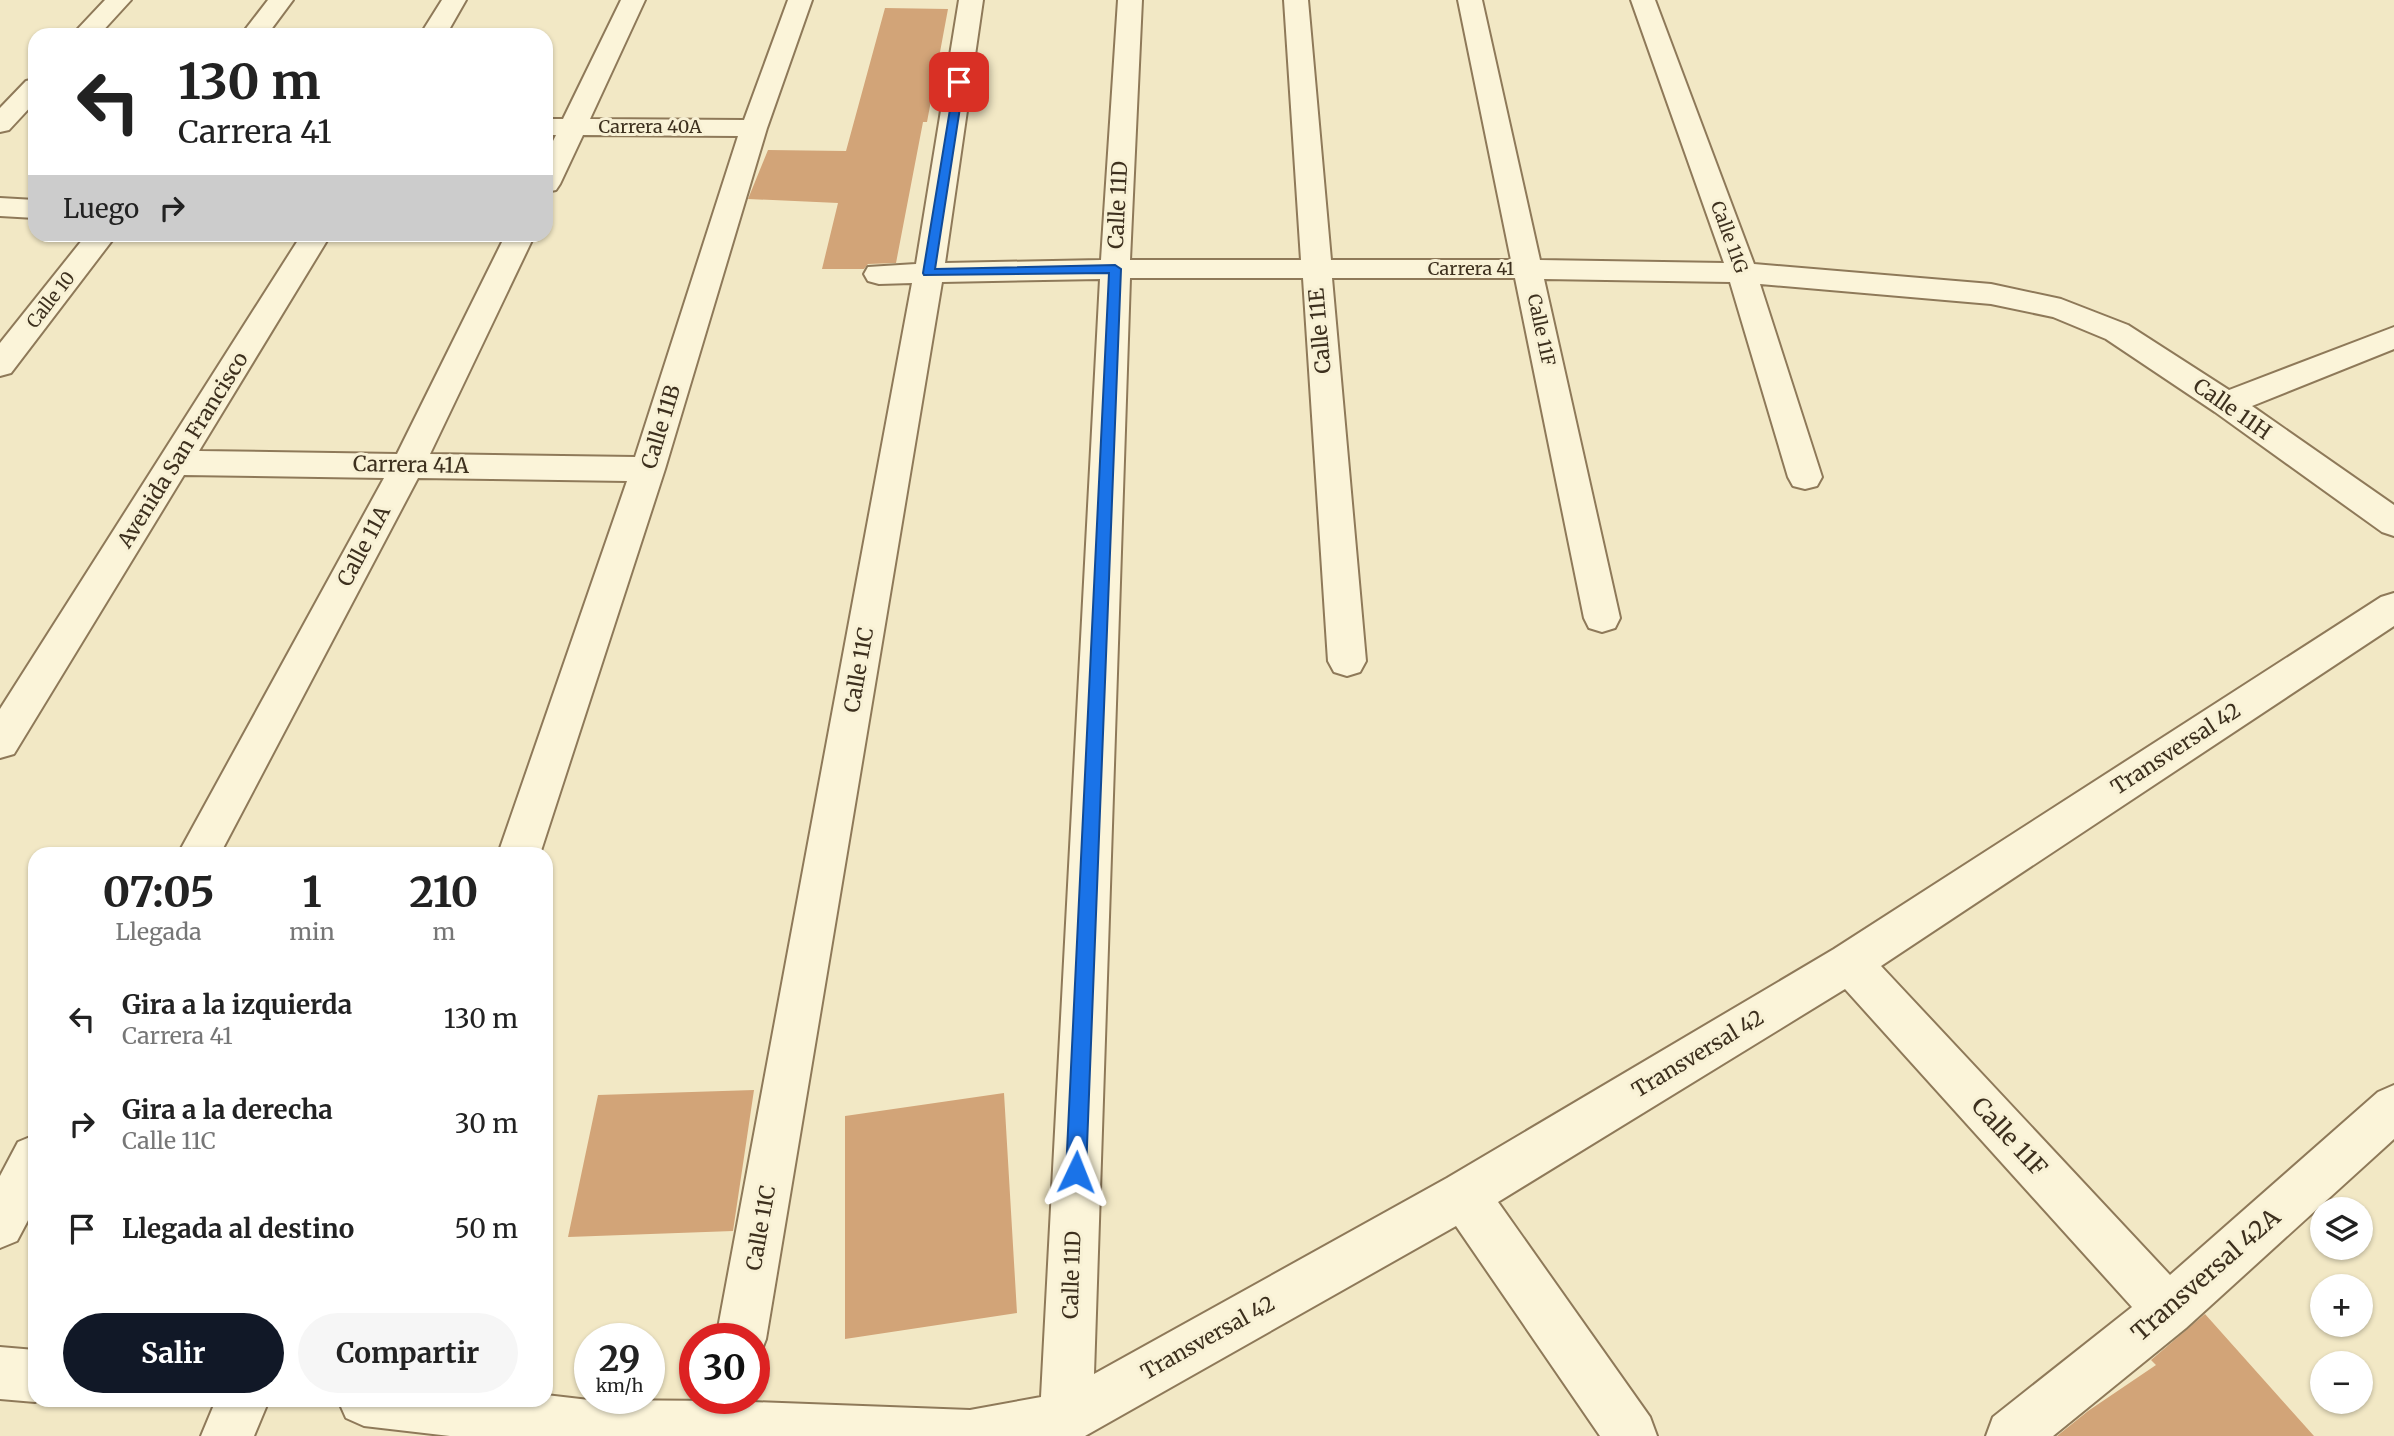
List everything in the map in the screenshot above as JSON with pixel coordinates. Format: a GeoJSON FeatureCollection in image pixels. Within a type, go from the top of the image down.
{"type":"FeatureCollection","features":[{"type":"Feature","properties":{"kind":"street"},"geometry":{"type":"LineString","coordinates":[[92,28],[118,0]]}},
{"type":"Feature","properties":{"kind":"street"},"geometry":{"type":"LineString","coordinates":[[259,28],[281,0]]}},
{"type":"Feature","properties":{"kind":"street"},"geometry":{"type":"LineString","coordinates":[[437,28],[454,0]]}},
{"type":"Feature","properties":{"kind":"street"},"geometry":{"type":"LineString","coordinates":[[553,170],[633,0]]}},
{"type":"Feature","properties":{"kind":"street","name":"Calle 11B"},"geometry":{"type":"LineString","coordinates":[[521,847],[648,469],[754,128],[800,0]]}},
{"type":"Feature","properties":{"kind":"street","name":"Calle 11C"},"geometry":{"type":"LineString","coordinates":[[744,1323],[929,273],[971,0]]}},
{"type":"Feature","properties":{"kind":"street","name":"Calle 11D"},"geometry":{"type":"LineString","coordinates":[[1066,1418],[1115,269],[1130,0]]}},
{"type":"Feature","properties":{"kind":"street","name":"Calle 11E"},"geometry":{"type":"LineString","coordinates":[[1296,0],[1347,661]]}},
{"type":"Feature","properties":{"kind":"street","name":"Calle 11F"},"geometry":{"type":"LineString","coordinates":[[1470,0],[1602,618]]}},
{"type":"Feature","properties":{"kind":"street","name":"Calle 11G"},"geometry":{"type":"LineString","coordinates":[[1643,0],[1742,273],[1805,477]]}},
{"type":"Feature","properties":{"kind":"street"},"geometry":{"type":"LineString","coordinates":[[0,124],[28,95]]}},
{"type":"Feature","properties":{"kind":"street","name":"Carrera 40A"},"geometry":{"type":"LineString","coordinates":[[553,127],[754,128]]}},
{"type":"Feature","properties":{"kind":"street"},"geometry":{"type":"LineString","coordinates":[[0,207],[28,209]]}},
{"type":"Feature","properties":{"kind":"street","name":"Calle 10"},"geometry":{"type":"LineString","coordinates":[[0,365],[97,242]]}},
{"type":"Feature","properties":{"kind":"street","name":"Avenida San Francisco"},"geometry":{"type":"LineString","coordinates":[[0,742],[312,242]]}},
{"type":"Feature","properties":{"kind":"street","name":"Calle 11A"},"geometry":{"type":"LineString","coordinates":[[203,847],[408,465],[517,242]]}},
{"type":"Feature","properties":{"kind":"street","name":"Carrera 41"},"geometry":{"type":"LineString","coordinates":[[879,274],[1115,269],[1528,269],[1742,273],[1991,293],[2061,309]]}},
{"type":"Feature","properties":{"kind":"street","name":"Calle 11H"},"geometry":{"type":"LineString","coordinates":[[2061,309],[2117,332],[2226,404],[2394,523]]}},
{"type":"Feature","properties":{"kind":"street"},"geometry":{"type":"LineString","coordinates":[[2226,404],[2394,337]]}},
{"type":"Feature","properties":{"kind":"street","name":"Carrera 41A"},"geometry":{"type":"LineString","coordinates":[[174,463],[648,469]]}},
{"type":"Feature","properties":{"kind":"street","name":"Transversal 42"},"geometry":{"type":"LineString","coordinates":[[748,1414],[970,1436],[1066,1418],[1464,1195],[1849,963],[2394,607]]}},
{"type":"Feature","properties":{"kind":"street","name":"Calle 11F"},"geometry":{"type":"LineString","coordinates":[[1849,963],[2168,1310]]}},
{"type":"Feature","properties":{"kind":"street","name":"Transversal 42A"},"geometry":{"type":"LineString","coordinates":[[2012,1436],[2168,1310],[2394,1108]]}},
{"type":"Feature","properties":{"kind":"street"},"geometry":{"type":"LineString","coordinates":[[0,1224],[28,1172]]}},
{"type":"Feature","properties":{"kind":"street"},"geometry":{"type":"LineString","coordinates":[[1464,1195],[1631,1436]]}},
{"type":"Feature","properties":{"kind":"street"},"geometry":{"type":"LineString","coordinates":[[0,1373],[28,1375]]}},
{"type":"Feature","properties":{"kind":"street"},"geometry":{"type":"LineString","coordinates":[[227,1436],[240,1407]]}},
{"type":"Feature","properties":{"kind":"street","name":"Transversal 42"},"geometry":{"type":"LineString","coordinates":[[414,1407],[587,1431],[713,1414]]}},
{"type":"Feature","properties":{"kind":"building"},"geometry":{"type":"Polygon","coordinates":[[[885,8],[948,9],[896,263],[868,264],[864,269],[822,269],[838,203],[748,199],[768,150],[846,151],[885,8]]]}},
{"type":"Feature","properties":{"kind":"building"},"geometry":{"type":"Polygon","coordinates":[[[754,1090],[733,1231],[568,1237],[598,1095],[754,1090]]]}},
{"type":"Feature","properties":{"kind":"building"},"geometry":{"type":"Polygon","coordinates":[[[1004,1093],[1017,1313],[845,1339],[845,1116],[1004,1093]]]}},
{"type":"Feature","properties":{"kind":"building"},"geometry":{"type":"Polygon","coordinates":[[[2205,1314],[2314,1436],[2057,1436],[2088,1411],[2156,1365],[2151,1360],[2205,1314]]]}},
{"type":"Feature","properties":{"kind":"route"},"geometry":{"type":"LineString","coordinates":[[959,82],[929,273],[1115,269],[1076,1172]]}}]}
